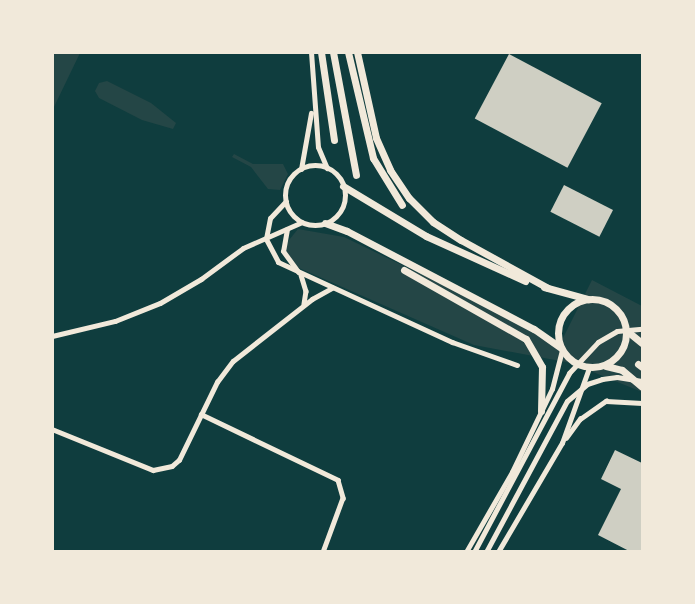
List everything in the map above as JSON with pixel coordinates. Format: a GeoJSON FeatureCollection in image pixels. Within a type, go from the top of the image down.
{"type":"FeatureCollection","features":[{"type":"Feature","properties":{"kind":"highway"},"geometry":{"type":"LineString","coordinates":[[321,52],[334,140]]}},
{"type":"Feature","properties":{"kind":"highway"},"geometry":{"type":"LineString","coordinates":[[333,52],[356,175]]}},
{"type":"Feature","properties":{"kind":"highway"},"geometry":{"type":"LineString","coordinates":[[348,52],[373,158],[402,205]]}},
{"type":"Feature","properties":{"kind":"highway"},"geometry":{"type":"LineString","coordinates":[[357,52],[376,138],[390,170],[409,198],[433,222],[548,288]]}},
{"type":"Feature","properties":{"kind":"highway"},"geometry":{"type":"LineString","coordinates":[[343,186],[383,213],[469,258],[548,288],[614,307],[627,331],[642,343]]}},
{"type":"Feature","properties":{"kind":"highway"},"geometry":{"type":"LineString","coordinates":[[325,224],[357,236],[534,329],[561,348],[576,364],[589,368],[604,366],[622,370],[642,387]]}},
{"type":"Feature","properties":{"kind":"highway"},"geometry":{"type":"LineString","coordinates":[[404,270],[526,339],[542,367],[542,411]]}},
{"type":"Feature","properties":{"kind":"highway"},"geometry":{"type":"LineString","coordinates":[[561,348],[557,331],[562,316],[573,304],[588,299]]}},
{"type":"Feature","properties":{"kind":"highway"},"geometry":{"type":"LineString","coordinates":[[604,366],[621,352],[627,331]]}},
{"type":"Feature","properties":{"kind":"street"},"geometry":{"type":"LineString","coordinates":[[52,336],[92,328],[146,309],[201,279],[243,248],[302,222],[325,224],[342,208],[343,186],[327,169],[318,147],[312,109],[311,52]]}},
{"type":"Feature","properties":{"kind":"street"},"geometry":{"type":"LineString","coordinates":[[302,222],[291,213],[285,201],[287,185],[301,169],[312,109]]}},
{"type":"Feature","properties":{"kind":"street"},"geometry":{"type":"LineString","coordinates":[[301,169],[314,166],[327,169]]}},
{"type":"Feature","properties":{"kind":"street"},"geometry":{"type":"LineString","coordinates":[[285,201],[270,218],[266,239],[278,262],[301,275],[452,342],[517,365]]}},
{"type":"Feature","properties":{"kind":"street"},"geometry":{"type":"LineString","coordinates":[[287,230],[283,251],[287,261],[301,275],[306,291],[303,306]]}},
{"type":"Feature","properties":{"kind":"street"},"geometry":{"type":"LineString","coordinates":[[52,429],[142,466],[163,470],[178,460],[201,414],[233,361],[303,306],[332,288]]}},
{"type":"Feature","properties":{"kind":"street"},"geometry":{"type":"LineString","coordinates":[[474,552],[569,373],[598,342],[617,330],[642,329]]}},
{"type":"Feature","properties":{"kind":"street"},"geometry":{"type":"LineString","coordinates":[[466,552],[542,411],[558,376],[561,348]]}},
{"type":"Feature","properties":{"kind":"street"},"geometry":{"type":"LineString","coordinates":[[562,443],[589,368]]}},
{"type":"Feature","properties":{"kind":"street"},"geometry":{"type":"LineString","coordinates":[[486,552],[564,404],[587,384],[602,379],[617,377],[642,381]]}},
{"type":"Feature","properties":{"kind":"street"},"geometry":{"type":"LineString","coordinates":[[498,552],[562,443],[580,419],[606,401],[642,403]]}},
{"type":"Feature","properties":{"kind":"street"},"geometry":{"type":"LineString","coordinates":[[201,414],[338,480],[343,498],[323,552]]}},
{"type":"Feature","properties":{"kind":"shaded area"},"geometry":{"type":"Polygon","coordinates":[[[52,53],[80,53],[53,109],[52,53]]]}},
{"type":"Feature","properties":{"kind":"shaded area"},"geometry":{"type":"Polygon","coordinates":[[[107,81],[151,103],[176,123],[173,129],[142,120],[99,98],[95,91],[99,83],[107,81]]]}},
{"type":"Feature","properties":{"kind":"shaded area"},"geometry":{"type":"Polygon","coordinates":[[[234,154],[253,164],[283,164],[288,174],[280,190],[268,189],[251,167],[232,157],[234,154]]]}},
{"type":"Feature","properties":{"kind":"shaded area"},"geometry":{"type":"Polygon","coordinates":[[[298,229],[344,237],[561,342],[592,280],[642,306],[642,392],[571,363],[474,345],[299,268],[289,259],[285,245],[298,229]]]}},
{"type":"Feature","properties":{"kind":"building"},"geometry":{"type":"Polygon","coordinates":[[[509,54],[602,103],[567,168],[475,118],[509,54]]]}},
{"type":"Feature","properties":{"kind":"building"},"geometry":{"type":"Polygon","coordinates":[[[564,185],[613,210],[599,237],[550,212],[564,185]]]}},
{"type":"Feature","properties":{"kind":"building"},"geometry":{"type":"Polygon","coordinates":[[[615,450],[642,463],[642,552],[631,552],[598,535],[621,489],[601,479],[615,450]]]}}]}
